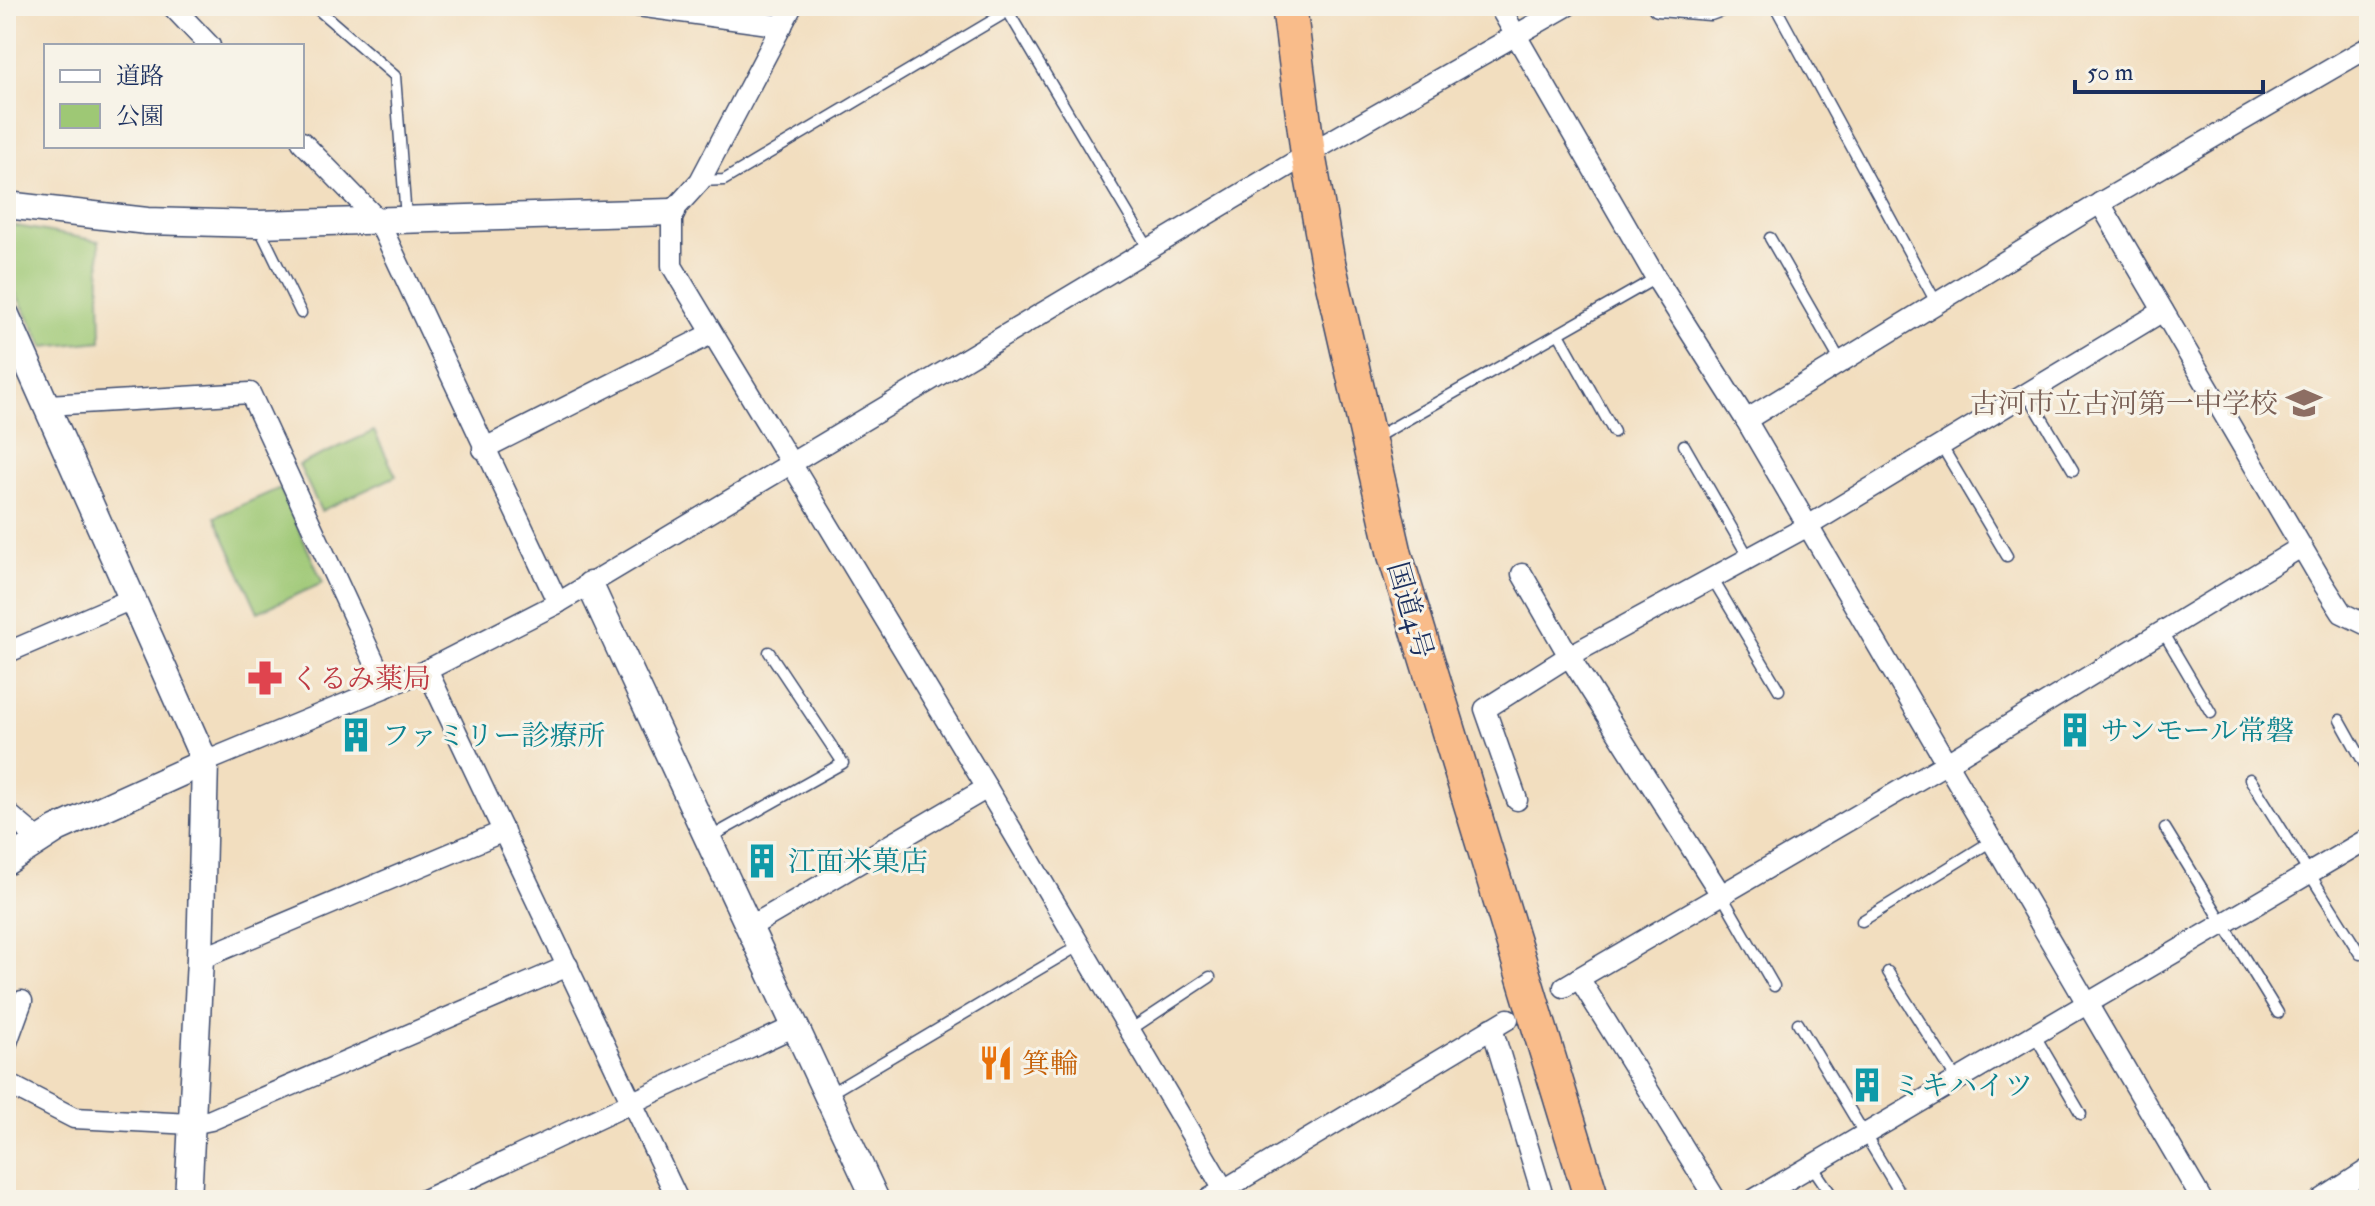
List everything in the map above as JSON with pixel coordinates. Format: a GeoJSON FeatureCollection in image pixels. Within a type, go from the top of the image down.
{"type":"FeatureCollection","features":[{"type":"Feature","properties":{"kind":"highway","name":"国道4号"},"geometry":{"type":"LineString","coordinates":[[1289,6],[1308,154],[1327,258],[1395,555],[1446,731],[1592,1200]]}},
{"type":"Feature","properties":{"kind":"street"},"geometry":{"type":"LineString","coordinates":[[172,6],[208,44]]}},
{"type":"Feature","properties":{"kind":"street"},"geometry":{"type":"LineString","coordinates":[[638,6],[782,26]]}},
{"type":"Feature","properties":{"kind":"street"},"geometry":{"type":"LineString","coordinates":[[792,6],[700,181],[672,212],[672,266],[1080,945],[1130,1030],[1220,1197],[1500,1023],[1544,1200]]}},
{"type":"Feature","properties":{"kind":"street"},"geometry":{"type":"LineString","coordinates":[[1499,6],[1656,278],[1746,420],[2202,1200]]}},
{"type":"Feature","properties":{"kind":"street"},"geometry":{"type":"LineString","coordinates":[[6,862],[38,839],[205,762],[427,670],[558,603],[794,465],[1308,154],[1567,6]]}},
{"type":"Feature","properties":{"kind":"street"},"geometry":{"type":"LineString","coordinates":[[1658,6],[1710,10],[1721,6]]}},
{"type":"Feature","properties":{"kind":"street"},"geometry":{"type":"LineString","coordinates":[[1746,420],[2100,203],[2369,47]]}},
{"type":"Feature","properties":{"kind":"street"},"geometry":{"type":"LineString","coordinates":[[304,144],[378,220],[558,603]]}},
{"type":"Feature","properties":{"kind":"street"},"geometry":{"type":"LineString","coordinates":[[2100,203],[2342,613],[2369,626]]}},
{"type":"Feature","properties":{"kind":"street"},"geometry":{"type":"LineString","coordinates":[[6,205],[147,221],[258,224],[672,212]]}},
{"type":"Feature","properties":{"kind":"street"},"geometry":{"type":"LineString","coordinates":[[1517,800],[1485,709],[1569,656],[1808,526],[2163,311]]}},
{"type":"Feature","properties":{"kind":"street"},"geometry":{"type":"LineString","coordinates":[[6,315],[205,762],[200,959],[188,1200]]}},
{"type":"Feature","properties":{"kind":"street"},"geometry":{"type":"LineString","coordinates":[[483,449],[711,334]]}},
{"type":"Feature","properties":{"kind":"street"},"geometry":{"type":"LineString","coordinates":[[48,405],[250,393],[386,687]]}},
{"type":"Feature","properties":{"kind":"street"},"geometry":{"type":"LineString","coordinates":[[1716,1200],[1572,982],[1947,763],[2301,547]]}},
{"type":"Feature","properties":{"kind":"street"},"geometry":{"type":"LineString","coordinates":[[1522,574],[1569,656],[1720,893]]}},
{"type":"Feature","properties":{"kind":"street"},"geometry":{"type":"LineString","coordinates":[[590,585],[876,1200]]}},
{"type":"Feature","properties":{"kind":"street"},"geometry":{"type":"LineString","coordinates":[[6,653],[134,598]]}},
{"type":"Feature","properties":{"kind":"street"},"geometry":{"type":"LineString","coordinates":[[427,670],[678,1200]]}},
{"type":"Feature","properties":{"kind":"street"},"geometry":{"type":"LineString","coordinates":[[748,928],[987,788]]}},
{"type":"Feature","properties":{"kind":"street"},"geometry":{"type":"LineString","coordinates":[[6,812],[38,839]]}},
{"type":"Feature","properties":{"kind":"street"},"geometry":{"type":"LineString","coordinates":[[200,959],[504,831]]}},
{"type":"Feature","properties":{"kind":"street"},"geometry":{"type":"LineString","coordinates":[[1753,1200],[2369,838]]}},
{"type":"Feature","properties":{"kind":"street"},"geometry":{"type":"LineString","coordinates":[[6,1083],[74,1118],[192,1124],[211,1120],[568,966]]}},
{"type":"Feature","properties":{"kind":"street"},"geometry":{"type":"LineString","coordinates":[[6,1045],[22,1001]]}},
{"type":"Feature","properties":{"kind":"street"},"geometry":{"type":"LineString","coordinates":[[424,1200],[793,1027]]}},
{"type":"Feature","properties":{"kind":"street"},"geometry":{"type":"LineString","coordinates":[[2321,1200],[2369,1169]]}},
{"type":"Feature","properties":{"kind":"lane"},"geometry":{"type":"LineString","coordinates":[[314,6],[395,76],[406,220]]}},
{"type":"Feature","properties":{"kind":"lane"},"geometry":{"type":"LineString","coordinates":[[1775,6],[1937,304]]}},
{"type":"Feature","properties":{"kind":"lane"},"geometry":{"type":"LineString","coordinates":[[700,181],[724,180],[1010,8],[1149,249]]}},
{"type":"Feature","properties":{"kind":"lane"},"geometry":{"type":"LineString","coordinates":[[258,224],[301,313]]}},
{"type":"Feature","properties":{"kind":"lane"},"geometry":{"type":"LineString","coordinates":[[1770,238],[1841,362]]}},
{"type":"Feature","properties":{"kind":"lane"},"geometry":{"type":"LineString","coordinates":[[1370,440],[1656,278]]}},
{"type":"Feature","properties":{"kind":"lane"},"geometry":{"type":"LineString","coordinates":[[1559,334],[1614,432]]}},
{"type":"Feature","properties":{"kind":"lane"},"geometry":{"type":"LineString","coordinates":[[2027,393],[2073,470]]}},
{"type":"Feature","properties":{"kind":"lane"},"geometry":{"type":"LineString","coordinates":[[1684,445],[1749,558]]}},
{"type":"Feature","properties":{"kind":"lane"},"geometry":{"type":"LineString","coordinates":[[1941,445],[2007,556]]}},
{"type":"Feature","properties":{"kind":"lane"},"geometry":{"type":"LineString","coordinates":[[1712,578],[1779,690]]}},
{"type":"Feature","properties":{"kind":"lane"},"geometry":{"type":"LineString","coordinates":[[2162,630],[2211,713]]}},
{"type":"Feature","properties":{"kind":"lane"},"geometry":{"type":"LineString","coordinates":[[707,839],[843,763],[769,652]]}},
{"type":"Feature","properties":{"kind":"lane"},"geometry":{"type":"LineString","coordinates":[[2340,720],[2369,772]]}},
{"type":"Feature","properties":{"kind":"lane"},"geometry":{"type":"LineString","coordinates":[[2250,779],[2360,954]]}},
{"type":"Feature","properties":{"kind":"lane"},"geometry":{"type":"LineString","coordinates":[[2165,828],[2278,1013]]}},
{"type":"Feature","properties":{"kind":"lane"},"geometry":{"type":"LineString","coordinates":[[1862,921],[1990,842]]}},
{"type":"Feature","properties":{"kind":"lane"},"geometry":{"type":"LineString","coordinates":[[1720,893],[1774,986]]}},
{"type":"Feature","properties":{"kind":"lane"},"geometry":{"type":"LineString","coordinates":[[826,1096],[1080,945]]}},
{"type":"Feature","properties":{"kind":"lane"},"geometry":{"type":"LineString","coordinates":[[1888,972],[1957,1080]]}},
{"type":"Feature","properties":{"kind":"lane"},"geometry":{"type":"LineString","coordinates":[[1130,1030],[1210,977]]}},
{"type":"Feature","properties":{"kind":"lane"},"geometry":{"type":"LineString","coordinates":[[1798,1023],[1867,1133],[1904,1200]]}},
{"type":"Feature","properties":{"kind":"lane"},"geometry":{"type":"LineString","coordinates":[[2034,1034],[2081,1114]]}},
{"type":"Feature","properties":{"kind":"lane"},"geometry":{"type":"LineString","coordinates":[[1812,1166],[1835,1200]]}},
{"type":"Feature","properties":{"kind":"green space"},"geometry":{"type":"Polygon","coordinates":[[[6,224],[99,241],[101,341],[44,347],[6,275],[6,224]]]}},
{"type":"Feature","properties":{"kind":"green space"},"geometry":{"type":"Polygon","coordinates":[[[374,431],[396,476],[321,511],[299,465],[374,431]]]}},
{"type":"Feature","properties":{"kind":"green space"},"geometry":{"type":"Polygon","coordinates":[[[280,488],[323,583],[258,612],[215,517],[280,488]]]}},
{"type":"Feature","properties":{"kind":"place","name":"古河市立古河第一中学校"},"geometry":{"type":"Point","coordinates":[2304,403]}},
{"type":"Feature","properties":{"kind":"place","name":"くるみ薬局"},"geometry":{"type":"Point","coordinates":[265,678]}},
{"type":"Feature","properties":{"kind":"place","name":"サンモール常磐"},"geometry":{"type":"Point","coordinates":[2075,730]}},
{"type":"Feature","properties":{"kind":"place","name":"ファミリー診療所"},"geometry":{"type":"Point","coordinates":[356,735]}},
{"type":"Feature","properties":{"kind":"place","name":"江面米菓店"},"geometry":{"type":"Point","coordinates":[762,861]}},
{"type":"Feature","properties":{"kind":"place","name":"箕輪"},"geometry":{"type":"Point","coordinates":[996,1063]}},
{"type":"Feature","properties":{"kind":"place","name":"ミキハイツ"},"geometry":{"type":"Point","coordinates":[1867,1085]}}]}
